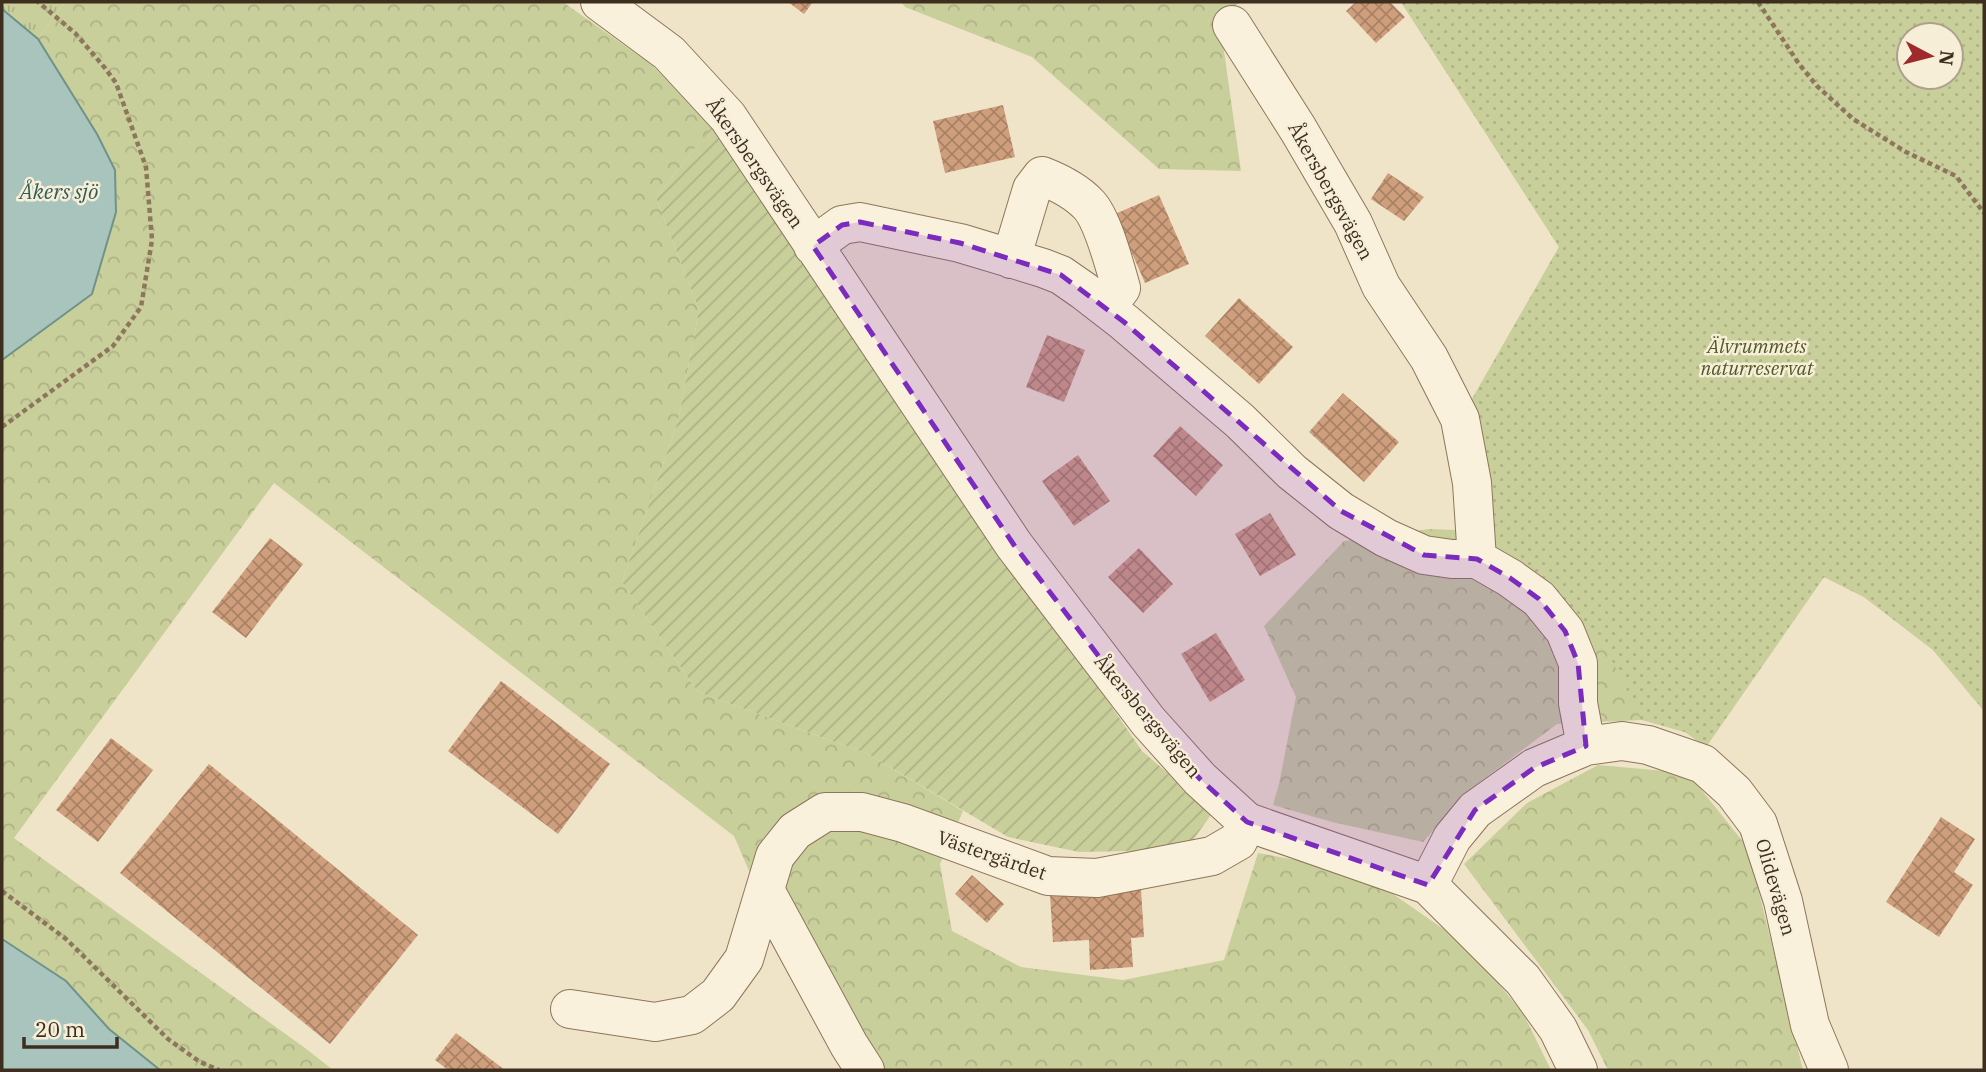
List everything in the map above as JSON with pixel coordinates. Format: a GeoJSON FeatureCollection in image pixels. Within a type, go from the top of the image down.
{"type":"FeatureCollection","features":[{"type":"Feature","properties":{"kind":"street","name":"Åkersbergsvägen"},"geometry":{"type":"LineString","coordinates":[[600,2],[669,53],[727,117],[1022,556],[1147,721],[1200,779],[1247,822],[1428,885],[1524,980],[1558,1029],[1578,1070]]}},
{"type":"Feature","properties":{"kind":"street","name":"Åkersbergsvägen"},"geometry":{"type":"LineString","coordinates":[[1232,25],[1353,223],[1381,286],[1429,358],[1460,419],[1472,483],[1478,559]]}},
{"type":"Feature","properties":{"kind":"street"},"geometry":{"type":"LineString","coordinates":[[1011,259],[1032,189],[1042,176],[1066,186],[1091,206],[1107,241],[1121,288],[1106,308]]}},
{"type":"Feature","properties":{"kind":"street","name":"Åkersbergsvägen"},"geometry":{"type":"LineString","coordinates":[[813,246],[842,225],[860,222],[960,243],[1061,275],[1106,308],[1240,421],[1292,472],[1341,511],[1387,538],[1424,555],[1478,559],[1539,599],[1565,631],[1578,663],[1578,703],[1586,746]]}},
{"type":"Feature","properties":{"kind":"street","name":"Olidevägen"},"geometry":{"type":"LineString","coordinates":[[1428,885],[1452,838],[1475,810],[1534,768],[1586,746],[1622,741],[1648,745],[1703,764],[1734,792],[1758,824],[1783,901],[1810,1025],[1829,1070]]}},
{"type":"Feature","properties":{"kind":"street","name":"Västergärdet"},"geometry":{"type":"LineString","coordinates":[[570,1009],[655,1022],[692,1015],[718,995],[744,959],[775,856],[795,831],[825,812],[862,812],[903,823],[1048,876],[1097,878],[1212,856],[1238,841],[1247,822]]}},
{"type":"Feature","properties":{"kind":"street"},"geometry":{"type":"LineString","coordinates":[[765,890],[865,1070]]}},
{"type":"Feature","properties":{"kind":"path"},"geometry":{"type":"LineString","coordinates":[[2,427],[113,346],[141,307],[152,240],[146,167],[116,83],[75,33],[38,2]]}},
{"type":"Feature","properties":{"kind":"path"},"geometry":{"type":"LineString","coordinates":[[1758,2],[1817,86],[1853,119],[1906,152],[1956,176],[1984,213]]}},
{"type":"Feature","properties":{"kind":"path"},"geometry":{"type":"LineString","coordinates":[[2,891],[66,939],[168,1039],[200,1062],[219,1070]]}},
{"type":"Feature","properties":{"kind":"highlighted area"},"geometry":{"type":"Polygon","coordinates":[[[860,222],[960,243],[1061,275],[1124,322],[1341,511],[1424,555],[1477,559],[1539,599],[1565,631],[1578,663],[1586,746],[1534,768],[1475,810],[1428,885],[1247,822],[1200,779],[1148,721],[1014,545],[813,246],[842,225],[860,222]]]}},
{"type":"Feature","properties":{"kind":"green space"},"geometry":{"type":"Polygon","coordinates":[[[2,2],[65,2],[38,39],[2,9],[2,2]]]}},
{"type":"Feature","properties":{"kind":"green space"},"geometry":{"type":"Polygon","coordinates":[[[65,2],[563,2],[652,65],[713,125],[656,198],[699,310],[678,421],[622,582],[698,692],[868,754],[963,811],[940,864],[952,931],[1021,967],[1123,980],[1224,960],[1258,853],[1313,863],[1393,894],[1465,944],[1523,1013],[1551,1070],[863,1070],[789,964],[734,836],[274,483],[14,838],[333,1070],[160,1070],[109,1029],[66,981],[2,939],[2,360],[86,298],[97,134],[38,39],[65,2]]]}},
{"type":"Feature","properties":{"kind":"green space"},"geometry":{"type":"Polygon","coordinates":[[[901,2],[1241,2],[1219,16],[1241,171],[1159,169],[1032,57],[905,7],[901,2]]]}},
{"type":"Feature","properties":{"kind":"green space","name":"Älvrummets naturreservat"},"geometry":{"type":"Polygon","coordinates":[[[1401,2],[1984,2],[1984,711],[1933,650],[1864,597],[1824,577],[1706,747],[1685,732],[1642,720],[1557,724],[1469,790],[1423,842],[1332,822],[1273,805],[1296,697],[1264,626],[1344,541],[1429,529],[1482,531],[1468,406],[1559,247],[1401,2]]]}},
{"type":"Feature","properties":{"kind":"green space","name":"Älvrummets naturreservat"},"geometry":{"type":"Polygon","coordinates":[[[1401,2],[1984,2],[1984,711],[1933,650],[1864,597],[1824,577],[1706,747],[1685,732],[1642,720],[1604,645],[1500,539],[1468,406],[1559,247],[1401,2]]]}},
{"type":"Feature","properties":{"kind":"green space"},"geometry":{"type":"Polygon","coordinates":[[[713,125],[1142,751],[1213,812],[1186,850],[1079,852],[1008,837],[868,754],[698,692],[622,582],[678,421],[699,310],[656,198],[713,125]]]}},
{"type":"Feature","properties":{"kind":"green space"},"geometry":{"type":"Polygon","coordinates":[[[1598,765],[1688,773],[1748,848],[1803,1070],[1608,1070],[1588,1030],[1464,864],[1527,803],[1598,765]]]}},
{"type":"Feature","properties":{"kind":"water","name":"Åkers sjö"},"geometry":{"type":"Polygon","coordinates":[[[2,9],[38,39],[97,134],[115,170],[116,212],[92,294],[2,360],[2,9]]]}},
{"type":"Feature","properties":{"kind":"water"},"geometry":{"type":"Polygon","coordinates":[[[2,939],[66,981],[109,1029],[160,1070],[2,1070],[2,939]]]}},
{"type":"Feature","properties":{"kind":"building"},"geometry":{"type":"Polygon","coordinates":[[[788,2],[813,2],[804,14],[788,2]]]}},
{"type":"Feature","properties":{"kind":"building"},"geometry":{"type":"Polygon","coordinates":[[[1356,2],[1390,2],[1405,17],[1376,43],[1346,11],[1356,2]]]}},
{"type":"Feature","properties":{"kind":"building"},"geometry":{"type":"Polygon","coordinates":[[[1003,105],[1015,157],[945,173],[933,121],[1003,105]]]}},
{"type":"Feature","properties":{"kind":"building"},"geometry":{"type":"Polygon","coordinates":[[[1388,173],[1424,197],[1404,221],[1371,199],[1388,173]]]}},
{"type":"Feature","properties":{"kind":"building"},"geometry":{"type":"Polygon","coordinates":[[[1159,195],[1189,264],[1145,283],[1115,214],[1159,195]]]}},
{"type":"Feature","properties":{"kind":"building"},"geometry":{"type":"Polygon","coordinates":[[[1239,298],[1293,347],[1259,384],[1205,336],[1239,298]]]}},
{"type":"Feature","properties":{"kind":"building"},"geometry":{"type":"Polygon","coordinates":[[[1047,335],[1085,350],[1064,402],[1026,387],[1047,335]]]}},
{"type":"Feature","properties":{"kind":"building"},"geometry":{"type":"Polygon","coordinates":[[[1343,393],[1399,442],[1364,482],[1309,432],[1343,393]]]}},
{"type":"Feature","properties":{"kind":"building"},"geometry":{"type":"Polygon","coordinates":[[[1180,426],[1223,465],[1196,496],[1153,456],[1180,426]]]}},
{"type":"Feature","properties":{"kind":"building"},"geometry":{"type":"Polygon","coordinates":[[[1078,455],[1110,501],[1074,526],[1042,481],[1078,455]]]}},
{"type":"Feature","properties":{"kind":"building"},"geometry":{"type":"Polygon","coordinates":[[[1270,513],[1296,555],[1260,576],[1235,534],[1270,513]]]}},
{"type":"Feature","properties":{"kind":"building"},"geometry":{"type":"Polygon","coordinates":[[[270,538],[303,564],[246,638],[212,612],[270,538]]]}},
{"type":"Feature","properties":{"kind":"building"},"geometry":{"type":"Polygon","coordinates":[[[1139,548],[1173,584],[1143,613],[1108,577],[1139,548]]]}},
{"type":"Feature","properties":{"kind":"building"},"geometry":{"type":"Polygon","coordinates":[[[1216,633],[1245,680],[1210,702],[1181,654],[1216,633]]]}},
{"type":"Feature","properties":{"kind":"building"},"geometry":{"type":"Polygon","coordinates":[[[501,681],[610,764],[558,834],[448,751],[501,681]]]}},
{"type":"Feature","properties":{"kind":"building"},"geometry":{"type":"Polygon","coordinates":[[[111,738],[153,770],[98,842],[56,810],[111,738]]]}},
{"type":"Feature","properties":{"kind":"building"},"geometry":{"type":"Polygon","coordinates":[[[209,764],[418,935],[330,1044],[120,873],[209,764]]]}},
{"type":"Feature","properties":{"kind":"building"},"geometry":{"type":"Polygon","coordinates":[[[1941,817],[1975,839],[1954,872],[1973,885],[1939,937],[1886,902],[1941,817]]]}},
{"type":"Feature","properties":{"kind":"building"},"geometry":{"type":"Polygon","coordinates":[[[972,875],[1004,904],[987,923],[955,894],[972,875]]]}},
{"type":"Feature","properties":{"kind":"building"},"geometry":{"type":"Polygon","coordinates":[[[1141,889],[1144,937],[1131,938],[1133,967],[1090,970],[1089,940],[1053,942],[1050,895],[1141,889]]]}},
{"type":"Feature","properties":{"kind":"building"},"geometry":{"type":"Polygon","coordinates":[[[456,1033],[505,1070],[448,1070],[435,1060],[456,1033]]]}}]}
